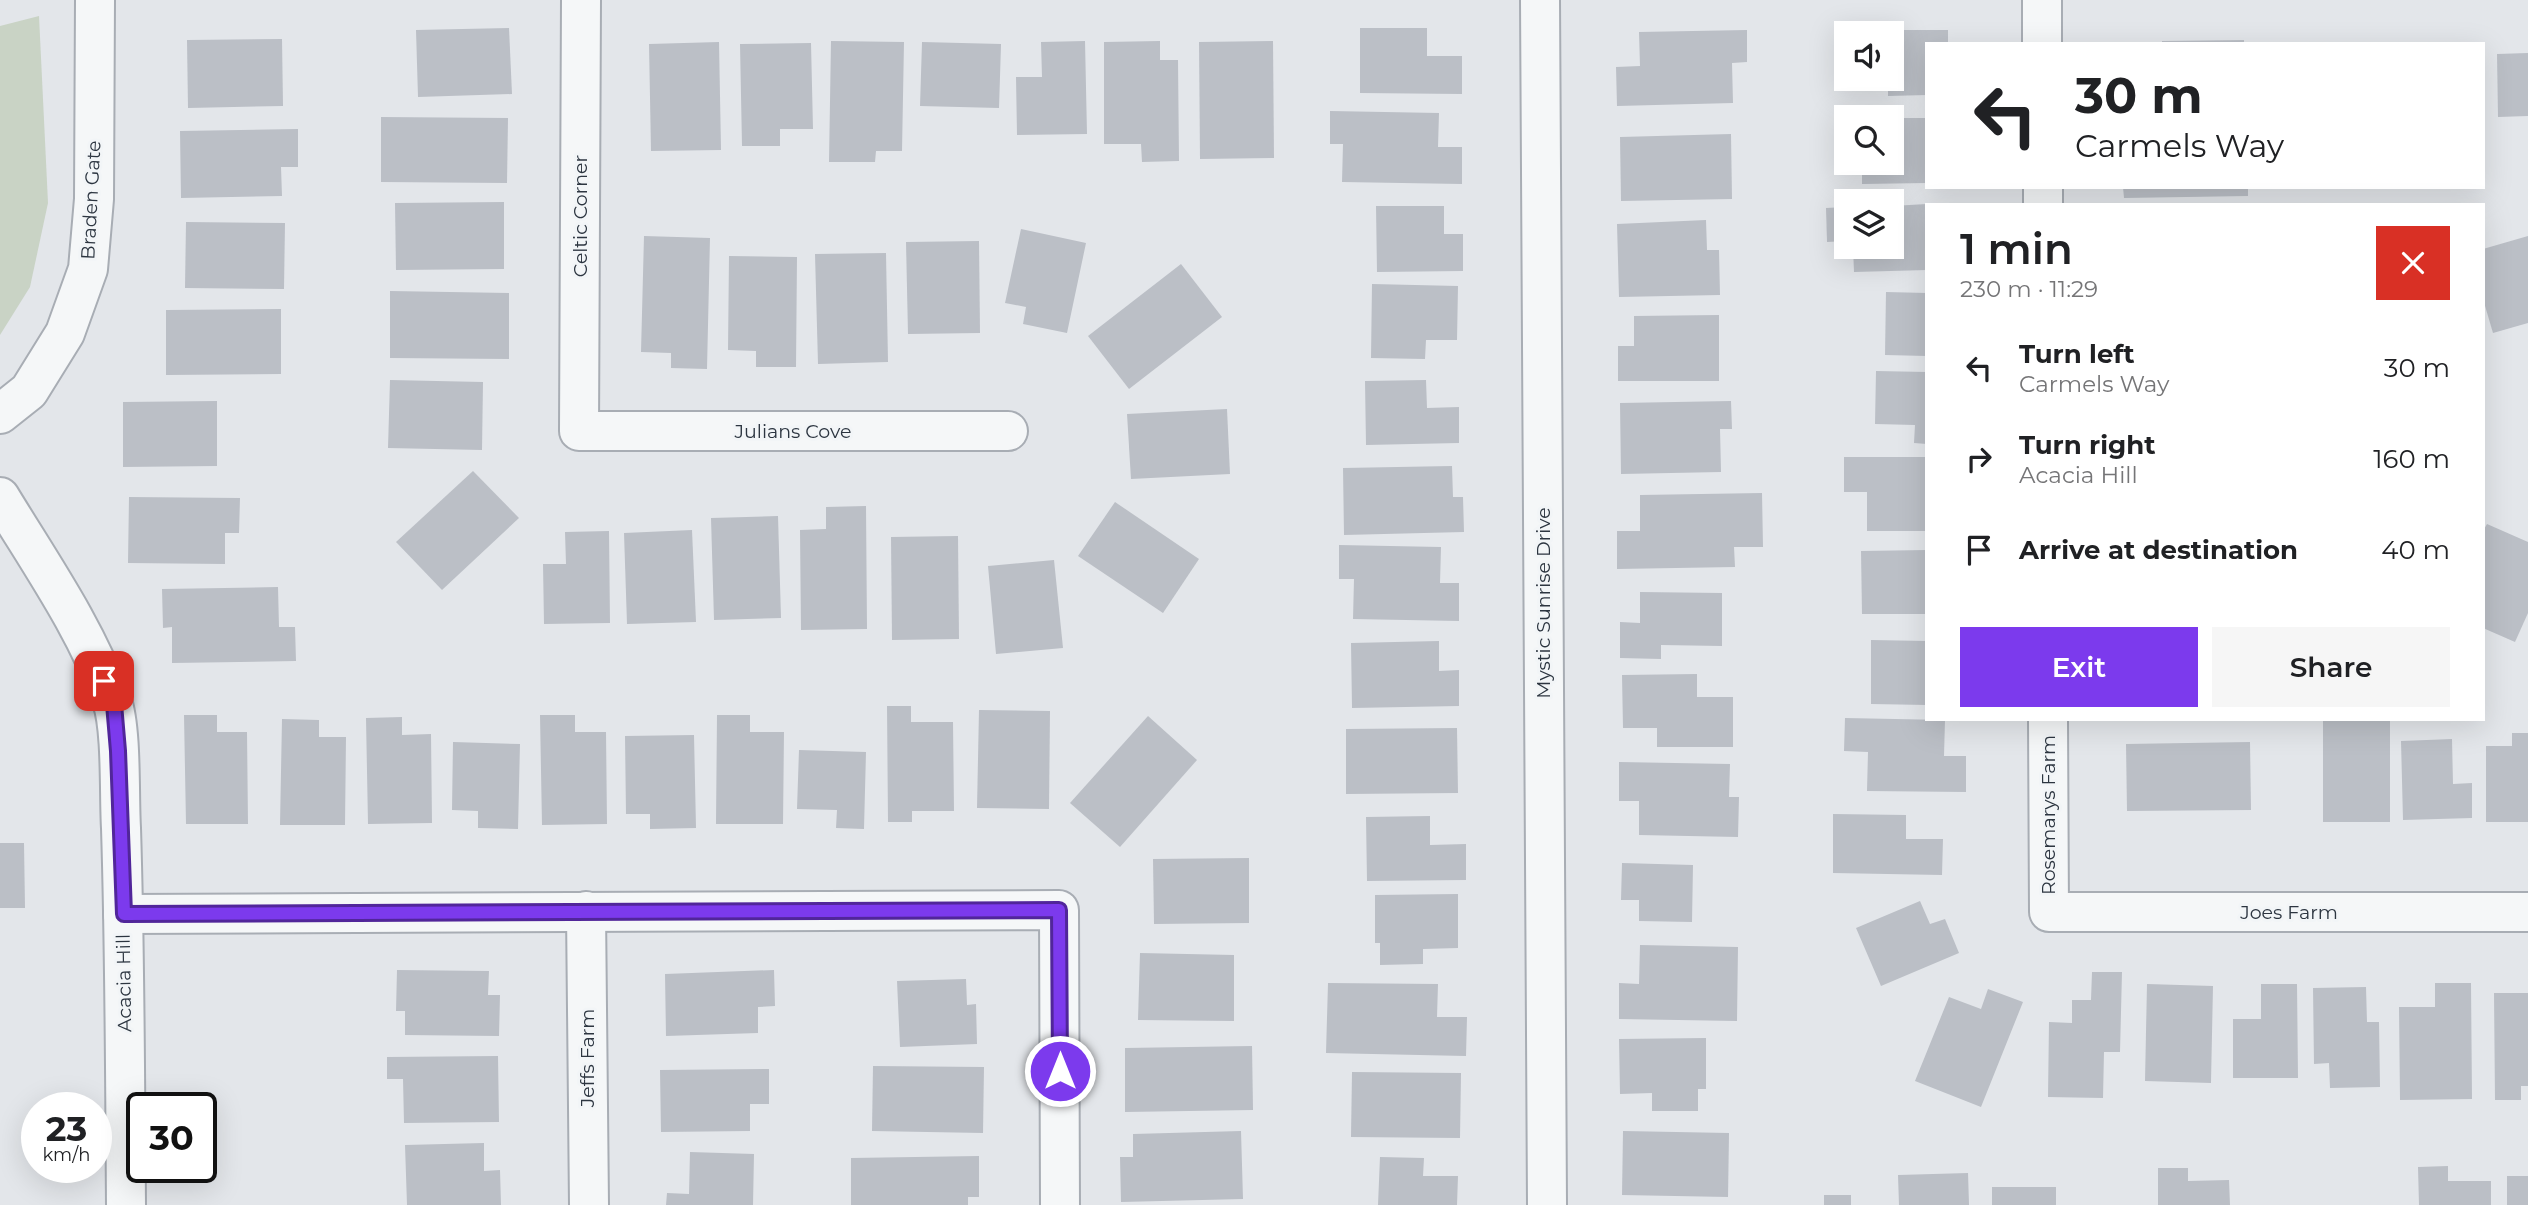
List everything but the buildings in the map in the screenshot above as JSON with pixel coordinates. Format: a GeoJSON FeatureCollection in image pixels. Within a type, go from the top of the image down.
{"type":"FeatureCollection","features":[{"type":"Feature","properties":{"kind":"street","name":"Braden Gate"},"geometry":{"type":"LineString","coordinates":[[0,414],[29,391],[65,332],[88,269],[94,199],[95,0]]}},
{"type":"Feature","properties":{"kind":"street","name":"Celtic Corner"},"geometry":{"type":"LineString","coordinates":[[579,431],[581,0]]}},
{"type":"Feature","properties":{"kind":"street","name":"Mystic Sunrise Drive"},"geometry":{"type":"LineString","coordinates":[[1539,0],[1547,1205]]}},
{"type":"Feature","properties":{"kind":"street"},"geometry":{"type":"LineString","coordinates":[[2042,0],[2042,42]]}},
{"type":"Feature","properties":{"kind":"street","name":"Julians Cove"},"geometry":{"type":"LineString","coordinates":[[579,431],[1008,431]]}},
{"type":"Feature","properties":{"kind":"street","name":"Acacia Hill"},"geometry":{"type":"LineString","coordinates":[[0,497],[70,612],[114,704],[124,914],[127,1205]]}},
{"type":"Feature","properties":{"kind":"street","name":"Rosemarys Farm"},"geometry":{"type":"LineString","coordinates":[[2048,721],[2049,912]]}},
{"type":"Feature","properties":{"kind":"street"},"geometry":{"type":"LineString","coordinates":[[124,914],[1059,910],[1060,1205]]}},
{"type":"Feature","properties":{"kind":"street","name":"Jeffs Farm"},"geometry":{"type":"LineString","coordinates":[[586,911],[589,1205]]}},
{"type":"Feature","properties":{"kind":"street","name":"Joes Farm"},"geometry":{"type":"LineString","coordinates":[[2049,912],[2528,912]]}},
{"type":"Feature","properties":{"kind":"green space"},"geometry":{"type":"Polygon","coordinates":[[[39,16],[48,203],[30,287],[0,335],[0,26],[39,16]]]}},
{"type":"Feature","properties":{"kind":"route"},"geometry":{"type":"LineString","coordinates":[[104,681],[114,704],[124,914],[1059,910],[1060,1071]]}}]}
